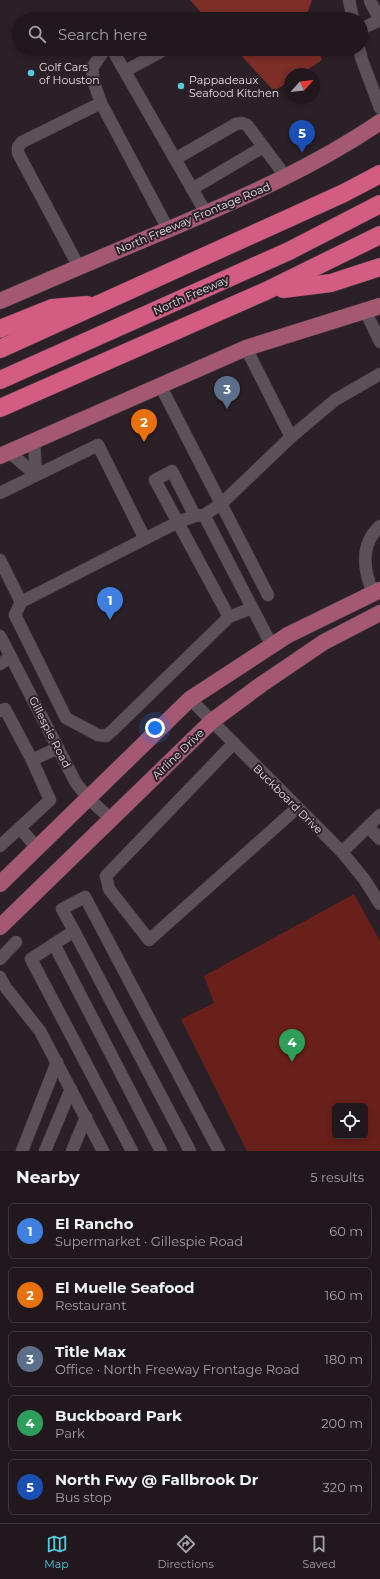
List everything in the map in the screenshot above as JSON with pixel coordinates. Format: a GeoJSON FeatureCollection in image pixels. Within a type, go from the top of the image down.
{"type":"FeatureCollection","features":[{"type":"Feature","properties":{"kind":"highway"},"geometry":{"type":"LineString","coordinates":[[0,349],[344,193],[380,174]]}},
{"type":"Feature","properties":{"kind":"highway","name":"North Freeway"},"geometry":{"type":"LineString","coordinates":[[0,380],[289,251],[380,204]]}},
{"type":"Feature","properties":{"kind":"highway"},"geometry":{"type":"LineString","coordinates":[[0,408],[266,291],[380,235]]}},
{"type":"Feature","properties":{"kind":"highway"},"geometry":{"type":"LineString","coordinates":[[266,291],[332,283],[380,267]]}},
{"type":"Feature","properties":{"kind":"highway"},"geometry":{"type":"LineString","coordinates":[[0,329],[52,308],[102,304]]}},
{"type":"Feature","properties":{"kind":"main road","name":"North Freeway Frontage Road"},"geometry":{"type":"LineString","coordinates":[[0,301],[206,213],[286,177],[324,157],[380,122]]}},
{"type":"Feature","properties":{"kind":"main road"},"geometry":{"type":"LineString","coordinates":[[5,454],[246,348],[380,306]]}},
{"type":"Feature","properties":{"kind":"main road"},"geometry":{"type":"LineString","coordinates":[[0,884],[190,699],[288,635],[376,591],[376,601],[361,622]]}},
{"type":"Feature","properties":{"kind":"main road","name":"Airline Drive"},"geometry":{"type":"LineString","coordinates":[[0,927],[212,721],[262,684],[324,642],[380,613]]}},
{"type":"Feature","properties":{"kind":"street"},"geometry":{"type":"LineString","coordinates":[[349,0],[352,12]]}},
{"type":"Feature","properties":{"kind":"street"},"geometry":{"type":"LineString","coordinates":[[368,26],[380,20],[370,2]]}},
{"type":"Feature","properties":{"kind":"street"},"geometry":{"type":"LineString","coordinates":[[100,56],[92,68],[94,83],[102,103],[168,229]]}},
{"type":"Feature","properties":{"kind":"street"},"geometry":{"type":"LineString","coordinates":[[116,56],[206,213]]}},
{"type":"Feature","properties":{"kind":"street"},"geometry":{"type":"LineString","coordinates":[[125,71],[153,56]]}},
{"type":"Feature","properties":{"kind":"street"},"geometry":{"type":"LineString","coordinates":[[361,56],[380,108]]}},
{"type":"Feature","properties":{"kind":"street"},"geometry":{"type":"LineString","coordinates":[[78,267],[18,153],[18,147],[22,142],[102,103]]}},
{"type":"Feature","properties":{"kind":"street"},"geometry":{"type":"LineString","coordinates":[[175,159],[236,124],[242,123],[247,125],[286,177]]}},
{"type":"Feature","properties":{"kind":"street"},"geometry":{"type":"LineString","coordinates":[[192,189],[263,147]]}},
{"type":"Feature","properties":{"kind":"street"},"geometry":{"type":"LineString","coordinates":[[365,310],[380,342]]}},
{"type":"Feature","properties":{"kind":"street"},"geometry":{"type":"LineString","coordinates":[[246,348],[291,437]]}},
{"type":"Feature","properties":{"kind":"street"},"geometry":{"type":"LineString","coordinates":[[252,608],[229,617],[106,736],[98,735],[66,718],[16,615],[21,602],[178,522],[199,516],[221,504],[291,437],[335,400],[380,374]]}},
{"type":"Feature","properties":{"kind":"street"},"geometry":{"type":"LineString","coordinates":[[160,385],[268,595]]}},
{"type":"Feature","properties":{"kind":"street"},"geometry":{"type":"LineString","coordinates":[[34,441],[36,475]]}},
{"type":"Feature","properties":{"kind":"street"},"geometry":{"type":"LineString","coordinates":[[0,493],[98,445],[145,539]]}},
{"type":"Feature","properties":{"kind":"street"},"geometry":{"type":"LineString","coordinates":[[5,454],[36,475]]}},
{"type":"Feature","properties":{"kind":"street"},"geometry":{"type":"LineString","coordinates":[[229,617],[156,480],[172,471],[252,608],[272,646]]}},
{"type":"Feature","properties":{"kind":"street"},"geometry":{"type":"LineString","coordinates":[[376,591],[364,560],[366,546],[374,532],[380,526]]}},
{"type":"Feature","properties":{"kind":"street"},"geometry":{"type":"LineString","coordinates":[[0,560],[21,602]]}},
{"type":"Feature","properties":{"kind":"street","name":"Gillespie Road"},"geometry":{"type":"LineString","coordinates":[[0,636],[76,783],[88,798],[110,819]]}},
{"type":"Feature","properties":{"kind":"street"},"geometry":{"type":"LineString","coordinates":[[0,664],[11,657]]}},
{"type":"Feature","properties":{"kind":"street","name":"Buckboard Drive"},"geometry":{"type":"LineString","coordinates":[[190,699],[342,852],[364,879],[380,904]]}},
{"type":"Feature","properties":{"kind":"street"},"geometry":{"type":"LineString","coordinates":[[0,711],[5,708],[32,760],[50,800],[0,846]]}},
{"type":"Feature","properties":{"kind":"street"},"geometry":{"type":"LineString","coordinates":[[47,728],[66,718]]}},
{"type":"Feature","properties":{"kind":"street"},"geometry":{"type":"LineString","coordinates":[[234,743],[106,876],[109,889],[149,940],[297,808]]}},
{"type":"Feature","properties":{"kind":"street"},"geometry":{"type":"LineString","coordinates":[[32,760],[58,748]]}},
{"type":"Feature","properties":{"kind":"street"},"geometry":{"type":"LineString","coordinates":[[342,852],[380,815]]}},
{"type":"Feature","properties":{"kind":"street"},"geometry":{"type":"LineString","coordinates":[[368,827],[380,839]]}},
{"type":"Feature","properties":{"kind":"street"},"geometry":{"type":"LineString","coordinates":[[20,828],[37,848]]}},
{"type":"Feature","properties":{"kind":"street"},"geometry":{"type":"LineString","coordinates":[[190,1151],[62,909],[85,897],[219,1151]]}},
{"type":"Feature","properties":{"kind":"street"},"geometry":{"type":"LineString","coordinates":[[74,931],[31,959],[132,1151]]}},
{"type":"Feature","properties":{"kind":"street"},"geometry":{"type":"LineString","coordinates":[[0,959],[16,942]]}},
{"type":"Feature","properties":{"kind":"street"},"geometry":{"type":"LineString","coordinates":[[54,944],[162,1151]]}},
{"type":"Feature","properties":{"kind":"street"},"geometry":{"type":"LineString","coordinates":[[0,977],[6,988],[40,1031],[86,1117],[99,1148]]}},
{"type":"Feature","properties":{"kind":"street"},"geometry":{"type":"LineString","coordinates":[[22,1151],[57,1062]]}},
{"type":"Feature","properties":{"kind":"street"},"geometry":{"type":"LineString","coordinates":[[45,1151],[71,1089]]}},
{"type":"Feature","properties":{"kind":"street"},"geometry":{"type":"LineString","coordinates":[[72,1151],[86,1117]]}},
{"type":"Feature","properties":{"kind":"shaded area"},"geometry":{"type":"Polygon","coordinates":[[[190,0],[312,0],[308,12],[201,12],[190,0]]]}},
{"type":"Feature","properties":{"kind":"shaded area"},"geometry":{"type":"Polygon","coordinates":[[[242,56],[321,56],[322,60],[310,68],[284,68],[284,85],[274,91],[242,56]]]}},
{"type":"Feature","properties":{"kind":"shaded area"},"geometry":{"type":"Polygon","coordinates":[[[354,894],[380,941],[380,1151],[247,1151],[181,1019],[214,1003],[204,976],[354,894]]]}},
{"type":"Feature","properties":{"kind":"place","name":"Golf Cars of Houston"},"geometry":{"type":"Point","coordinates":[31,73]}},
{"type":"Feature","properties":{"kind":"place","name":"Pappadeaux Seafood Kitchen"},"geometry":{"type":"Point","coordinates":[181,86]}},
{"type":"Feature","properties":{"kind":"place","name":"North Fwy @ Fallbrook Dr"},"geometry":{"type":"Point","coordinates":[302,153]}},
{"type":"Feature","properties":{"kind":"place","name":"Title Max"},"geometry":{"type":"Point","coordinates":[227,409]}},
{"type":"Feature","properties":{"kind":"place","name":"El Muelle Seafood"},"geometry":{"type":"Point","coordinates":[144,442]}},
{"type":"Feature","properties":{"kind":"place","name":"El Rancho"},"geometry":{"type":"Point","coordinates":[110,620]}},
{"type":"Feature","properties":{"kind":"place","name":"Buckboard Park"},"geometry":{"type":"Point","coordinates":[292,1062]}}]}
